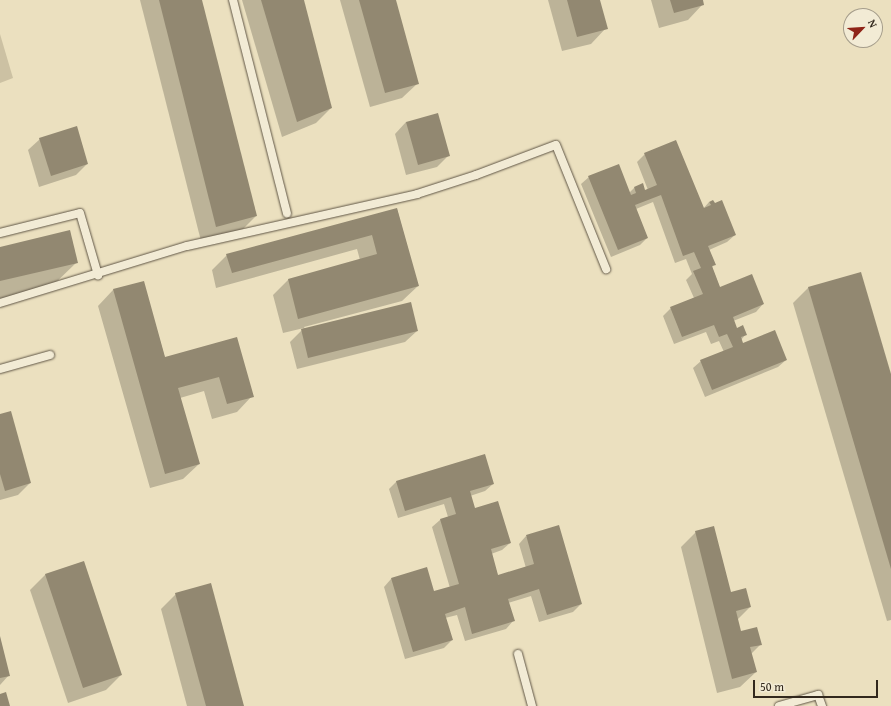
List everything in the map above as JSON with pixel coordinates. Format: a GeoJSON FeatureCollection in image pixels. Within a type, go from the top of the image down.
{"type":"FeatureCollection","features":[{"type":"Feature","properties":{"kind":"lane"},"geometry":{"type":"LineString","coordinates":[[233,0],[288,213]]}},
{"type":"Feature","properties":{"kind":"lane"},"geometry":{"type":"LineString","coordinates":[[0,303],[98,275],[187,246],[417,194],[476,175],[556,145],[606,269]]}},
{"type":"Feature","properties":{"kind":"lane"},"geometry":{"type":"LineString","coordinates":[[0,233],[80,214],[98,275]]}},
{"type":"Feature","properties":{"kind":"lane"},"geometry":{"type":"LineString","coordinates":[[0,369],[50,355]]}},
{"type":"Feature","properties":{"kind":"lane"},"geometry":{"type":"LineString","coordinates":[[518,654],[532,706]]}},
{"type":"Feature","properties":{"kind":"lane"},"geometry":{"type":"LineString","coordinates":[[779,706],[818,695],[822,706]]}},
{"type":"Feature","properties":{"kind":"shaded area"},"geometry":{"type":"Polygon","coordinates":[[[0,34],[13,78],[0,83],[0,34]]]}},
{"type":"Feature","properties":{"kind":"building"},"geometry":{"type":"Polygon","coordinates":[[[159,0],[202,0],[257,216],[216,227],[159,0]]]}},
{"type":"Feature","properties":{"kind":"building"},"geometry":{"type":"Polygon","coordinates":[[[261,0],[304,0],[332,108],[297,122],[261,0]]]}},
{"type":"Feature","properties":{"kind":"building"},"geometry":{"type":"Polygon","coordinates":[[[359,0],[396,0],[419,84],[385,93],[359,0]]]}},
{"type":"Feature","properties":{"kind":"building"},"geometry":{"type":"Polygon","coordinates":[[[567,0],[600,0],[608,29],[577,37],[567,0]]]}},
{"type":"Feature","properties":{"kind":"building"},"geometry":{"type":"Polygon","coordinates":[[[670,0],[703,0],[704,5],[674,13],[670,0]]]}},
{"type":"Feature","properties":{"kind":"building"},"geometry":{"type":"Polygon","coordinates":[[[438,113],[450,156],[418,165],[406,122],[438,113]]]}},
{"type":"Feature","properties":{"kind":"building"},"geometry":{"type":"Polygon","coordinates":[[[77,126],[88,164],[51,176],[39,138],[77,126]]]}},
{"type":"Feature","properties":{"kind":"building"},"geometry":{"type":"Polygon","coordinates":[[[676,140],[704,208],[711,205],[709,202],[713,200],[715,203],[722,200],[736,235],[708,246],[716,265],[712,266],[720,287],[752,274],[764,304],[733,317],[737,328],[743,325],[747,335],[741,337],[743,343],[775,330],[787,360],[712,390],[700,360],[733,347],[727,334],[719,337],[714,325],[682,337],[670,307],[703,294],[693,271],[701,268],[694,252],[683,256],[661,195],[635,205],[648,238],[618,250],[588,176],[619,164],[631,195],[636,193],[634,187],[643,183],[645,190],[657,185],[644,153],[676,140]]]}},
{"type":"Feature","properties":{"kind":"building"},"geometry":{"type":"Polygon","coordinates":[[[397,208],[419,286],[298,319],[288,279],[377,254],[372,235],[232,273],[226,254],[397,208]]]}},
{"type":"Feature","properties":{"kind":"building"},"geometry":{"type":"Polygon","coordinates":[[[70,230],[78,263],[0,281],[0,247],[70,230]]]}},
{"type":"Feature","properties":{"kind":"building"},"geometry":{"type":"Polygon","coordinates":[[[861,272],[891,374],[891,569],[808,287],[861,272]]]}},
{"type":"Feature","properties":{"kind":"building"},"geometry":{"type":"Polygon","coordinates":[[[144,281],[165,357],[237,337],[254,397],[227,404],[219,377],[178,388],[200,464],[165,474],[113,289],[144,281]]]}},
{"type":"Feature","properties":{"kind":"building"},"geometry":{"type":"Polygon","coordinates":[[[411,302],[418,331],[308,358],[301,329],[411,302]]]}},
{"type":"Feature","properties":{"kind":"building"},"geometry":{"type":"Polygon","coordinates":[[[11,411],[31,483],[5,491],[0,474],[0,414],[11,411]]]}},
{"type":"Feature","properties":{"kind":"building"},"geometry":{"type":"Polygon","coordinates":[[[485,454],[494,484],[470,491],[475,508],[498,501],[511,543],[491,549],[498,575],[534,564],[526,535],[559,525],[582,604],[547,615],[539,589],[508,599],[515,621],[472,634],[465,607],[445,614],[453,640],[413,652],[391,578],[427,567],[434,591],[459,584],[440,519],[456,514],[451,497],[405,511],[396,481],[485,454]]]}},
{"type":"Feature","properties":{"kind":"building"},"geometry":{"type":"Polygon","coordinates":[[[714,526],[731,592],[746,588],[751,607],[736,611],[741,631],[757,627],[762,645],[750,647],[757,672],[732,679],[695,531],[714,526]]]}},
{"type":"Feature","properties":{"kind":"building"},"geometry":{"type":"Polygon","coordinates":[[[84,561],[122,675],[83,688],[45,574],[84,561]]]}},
{"type":"Feature","properties":{"kind":"building"},"geometry":{"type":"Polygon","coordinates":[[[211,583],[244,706],[206,706],[175,593],[211,583]]]}},
{"type":"Feature","properties":{"kind":"building"},"geometry":{"type":"Polygon","coordinates":[[[0,636],[10,676],[0,678],[0,636]]]}},
{"type":"Feature","properties":{"kind":"building"},"geometry":{"type":"Polygon","coordinates":[[[6,692],[10,706],[0,706],[0,694],[6,692]]]}}]}
